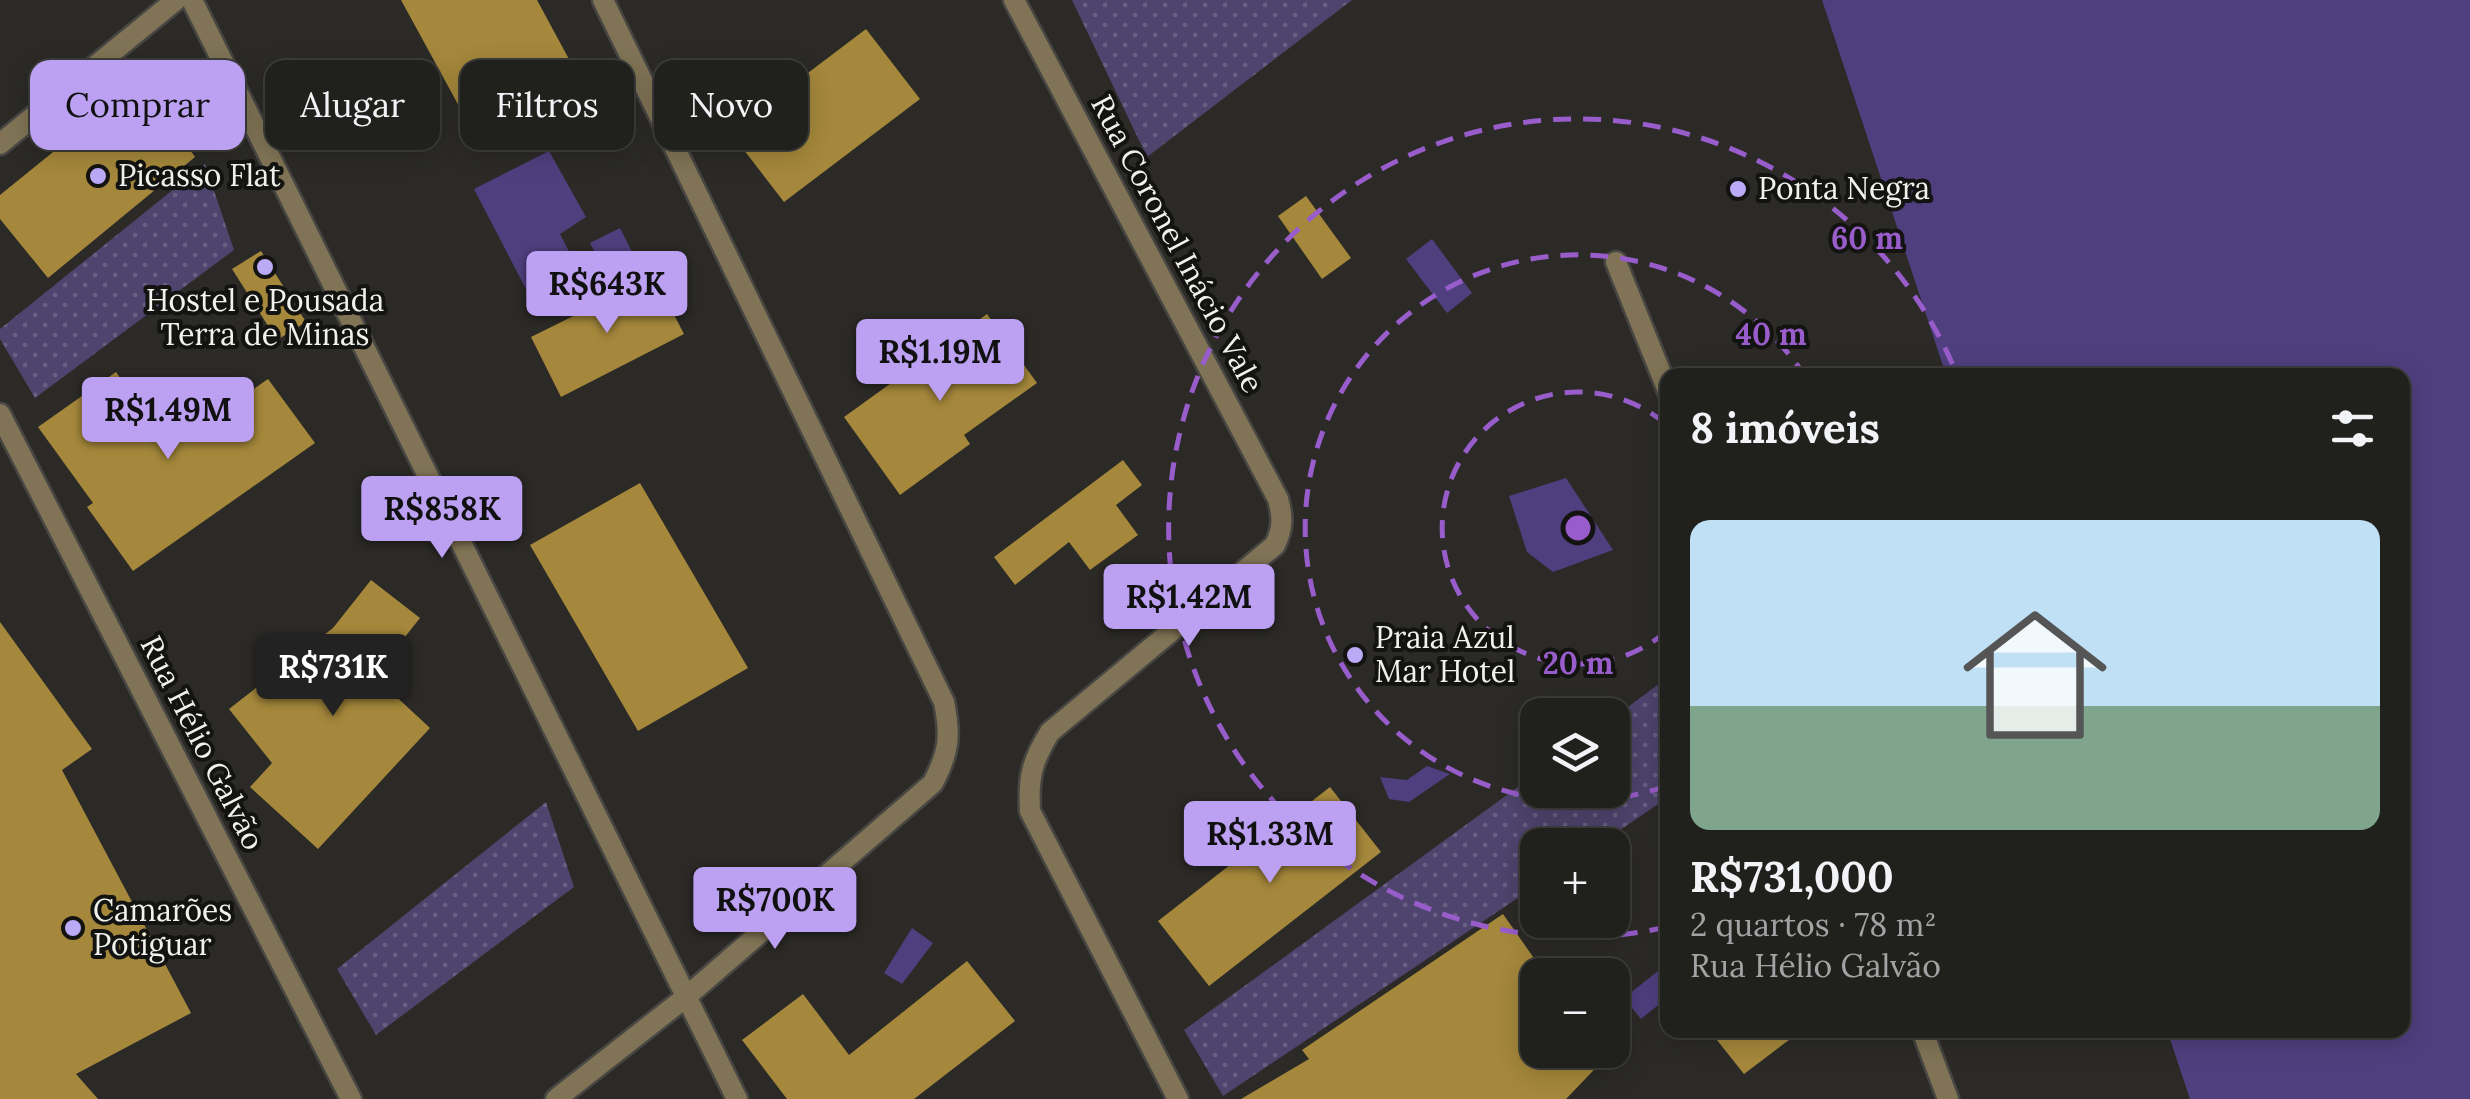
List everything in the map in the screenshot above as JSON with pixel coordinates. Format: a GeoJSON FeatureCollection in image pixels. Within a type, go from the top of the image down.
{"type":"FeatureCollection","features":[{"type":"Feature","properties":{"kind":"street"},"geometry":{"type":"LineString","coordinates":[[0,144],[176,0]]}},
{"type":"Feature","properties":{"kind":"street"},"geometry":{"type":"LineString","coordinates":[[192,0],[737,1099]]}},
{"type":"Feature","properties":{"kind":"street"},"geometry":{"type":"LineString","coordinates":[[556,1099],[686,997],[934,783],[948,744],[944,702],[603,0]]}},
{"type":"Feature","properties":{"kind":"street","name":"Rua Coronel Inácio Vale"},"geometry":{"type":"LineString","coordinates":[[1014,0],[1278,499],[1283,518],[1282,532],[1274,546],[1050,732],[1034,757],[1028,783],[1030,811],[1178,1099]]}},
{"type":"Feature","properties":{"kind":"street"},"geometry":{"type":"LineString","coordinates":[[1616,262],[1660,371]]}},
{"type":"Feature","properties":{"kind":"street","name":"Rua Hélio Galvão"},"geometry":{"type":"LineString","coordinates":[[0,414],[350,1099]]}},
{"type":"Feature","properties":{"kind":"street"},"geometry":{"type":"LineString","coordinates":[[1925,1038],[1948,1099]]}},
{"type":"Feature","properties":{"kind":"shaded area"},"geometry":{"type":"Polygon","coordinates":[[[1072,0],[1352,0],[1147,157],[1072,0]]]}},
{"type":"Feature","properties":{"kind":"shaded area"},"geometry":{"type":"Polygon","coordinates":[[[1822,0],[2470,0],[2470,1099],[2190,1099],[2170,1038],[2410,1038],[2410,368],[1944,368],[1822,0]]]}},
{"type":"Feature","properties":{"kind":"shaded area"},"geometry":{"type":"Polygon","coordinates":[[[549,151],[586,217],[560,234],[580,273],[530,297],[474,189],[549,151]]]}},
{"type":"Feature","properties":{"kind":"shaded area"},"geometry":{"type":"Polygon","coordinates":[[[205,164],[234,250],[35,398],[0,339],[0,329],[205,164]]]}},
{"type":"Feature","properties":{"kind":"shaded area"},"geometry":{"type":"Polygon","coordinates":[[[620,228],[638,264],[609,279],[590,243],[620,228]]]}},
{"type":"Feature","properties":{"kind":"shaded area"},"geometry":{"type":"Polygon","coordinates":[[[1432,239],[1472,293],[1447,313],[1406,259],[1432,239]]]}},
{"type":"Feature","properties":{"kind":"shaded area"},"geometry":{"type":"Polygon","coordinates":[[[1566,478],[1613,550],[1553,572],[1527,552],[1509,496],[1566,478]]]}},
{"type":"Feature","properties":{"kind":"shaded area"},"geometry":{"type":"Polygon","coordinates":[[[1660,683],[1660,803],[1623,828],[1520,828],[1520,896],[1223,1096],[1184,1030],[1520,785],[1520,808],[1630,808],[1630,705],[1660,683]]]}},
{"type":"Feature","properties":{"kind":"shaded area"},"geometry":{"type":"Polygon","coordinates":[[[1427,766],[1450,774],[1409,802],[1389,799],[1380,777],[1407,780],[1427,766]]]}},
{"type":"Feature","properties":{"kind":"shaded area"},"geometry":{"type":"Polygon","coordinates":[[[546,802],[574,887],[376,1035],[337,969],[546,802]]]}},
{"type":"Feature","properties":{"kind":"shaded area"},"geometry":{"type":"Polygon","coordinates":[[[912,928],[933,943],[902,984],[884,973],[912,928]]]}},
{"type":"Feature","properties":{"kind":"shaded area"},"geometry":{"type":"Polygon","coordinates":[[[1660,969],[1660,1004],[1641,1019],[1630,1005],[1630,993],[1660,969]]]}},
{"type":"Feature","properties":{"kind":"building"},"geometry":{"type":"Polygon","coordinates":[[[401,0],[537,0],[569,60],[460,60],[460,108],[440,71],[440,60],[434,60],[401,0]]]}},
{"type":"Feature","properties":{"kind":"building"},"geometry":{"type":"Polygon","coordinates":[[[866,29],[920,99],[784,202],[744,150],[808,150],[808,73],[866,29]]]}},
{"type":"Feature","properties":{"kind":"building","name":"Picasso Flat"},"geometry":{"type":"Polygon","coordinates":[[[56,150],[190,150],[195,157],[48,278],[0,219],[0,195],[56,150]]]}},
{"type":"Feature","properties":{"kind":"building"},"geometry":{"type":"Polygon","coordinates":[[[1306,196],[1351,258],[1322,279],[1278,216],[1306,196]]]}},
{"type":"Feature","properties":{"kind":"building"},"geometry":{"type":"Polygon","coordinates":[[[261,251],[306,322],[277,340],[232,269],[261,251]]]}},
{"type":"Feature","properties":{"kind":"building"},"geometry":{"type":"Polygon","coordinates":[[[654,276],[684,334],[561,397],[531,337],[654,276]]]}},
{"type":"Feature","properties":{"kind":"building"},"geometry":{"type":"Polygon","coordinates":[[[987,314],[1037,383],[964,435],[970,444],[900,495],[844,417],[987,314]]]}},
{"type":"Feature","properties":{"kind":"building"},"geometry":{"type":"Polygon","coordinates":[[[116,372],[170,448],[268,379],[315,443],[133,571],[87,507],[93,503],[38,427],[116,372]]]}},
{"type":"Feature","properties":{"kind":"building"},"geometry":{"type":"Polygon","coordinates":[[[1123,460],[1142,485],[1116,505],[1138,535],[1090,570],[1069,542],[1015,585],[994,557],[1123,460]]]}},
{"type":"Feature","properties":{"kind":"building"},"geometry":{"type":"Polygon","coordinates":[[[640,483],[748,668],[638,731],[530,545],[640,483]]]}},
{"type":"Feature","properties":{"kind":"building"},"geometry":{"type":"Polygon","coordinates":[[[371,580],[420,618],[374,676],[430,728],[318,849],[250,787],[272,763],[229,709],[333,628],[371,580]]]}},
{"type":"Feature","properties":{"kind":"building","name":"Camarões Potiguar"},"geometry":{"type":"Polygon","coordinates":[[[0,622],[92,749],[62,770],[191,1013],[76,1074],[98,1099],[0,1099],[0,622]]]}},
{"type":"Feature","properties":{"kind":"building"},"geometry":{"type":"Polygon","coordinates":[[[1330,787],[1381,852],[1209,986],[1158,921],[1330,787]]]}},
{"type":"Feature","properties":{"kind":"building"},"geometry":{"type":"Polygon","coordinates":[[[1503,914],[1534,958],[1520,958],[1520,1068],[1596,1068],[1566,1099],[1241,1099],[1309,1059],[1302,1050],[1503,914]]]}},
{"type":"Feature","properties":{"kind":"building"},"geometry":{"type":"Polygon","coordinates":[[[967,961],[1015,1021],[914,1099],[787,1099],[742,1040],[803,994],[849,1055],[967,961]]]}},
{"type":"Feature","properties":{"kind":"building"},"geometry":{"type":"Polygon","coordinates":[[[1715,1038],[1791,1038],[1744,1074],[1715,1038]]]}},
{"type":"Feature","properties":{"kind":"place","name":"Picasso Flat"},"geometry":{"type":"Point","coordinates":[98,176]}},
{"type":"Feature","properties":{"kind":"place","name":"Ponta Negra"},"geometry":{"type":"Point","coordinates":[1738,189]}},
{"type":"Feature","properties":{"kind":"place","name":"Hostel e Pousada Terra de Minas"},"geometry":{"type":"Point","coordinates":[265,267]}},
{"type":"Feature","properties":{"kind":"place","name":"Praia Azul Mar Hotel"},"geometry":{"type":"Point","coordinates":[1355,655]}},
{"type":"Feature","properties":{"kind":"place","name":"Camarões Potiguar"},"geometry":{"type":"Point","coordinates":[73,928]}}]}
